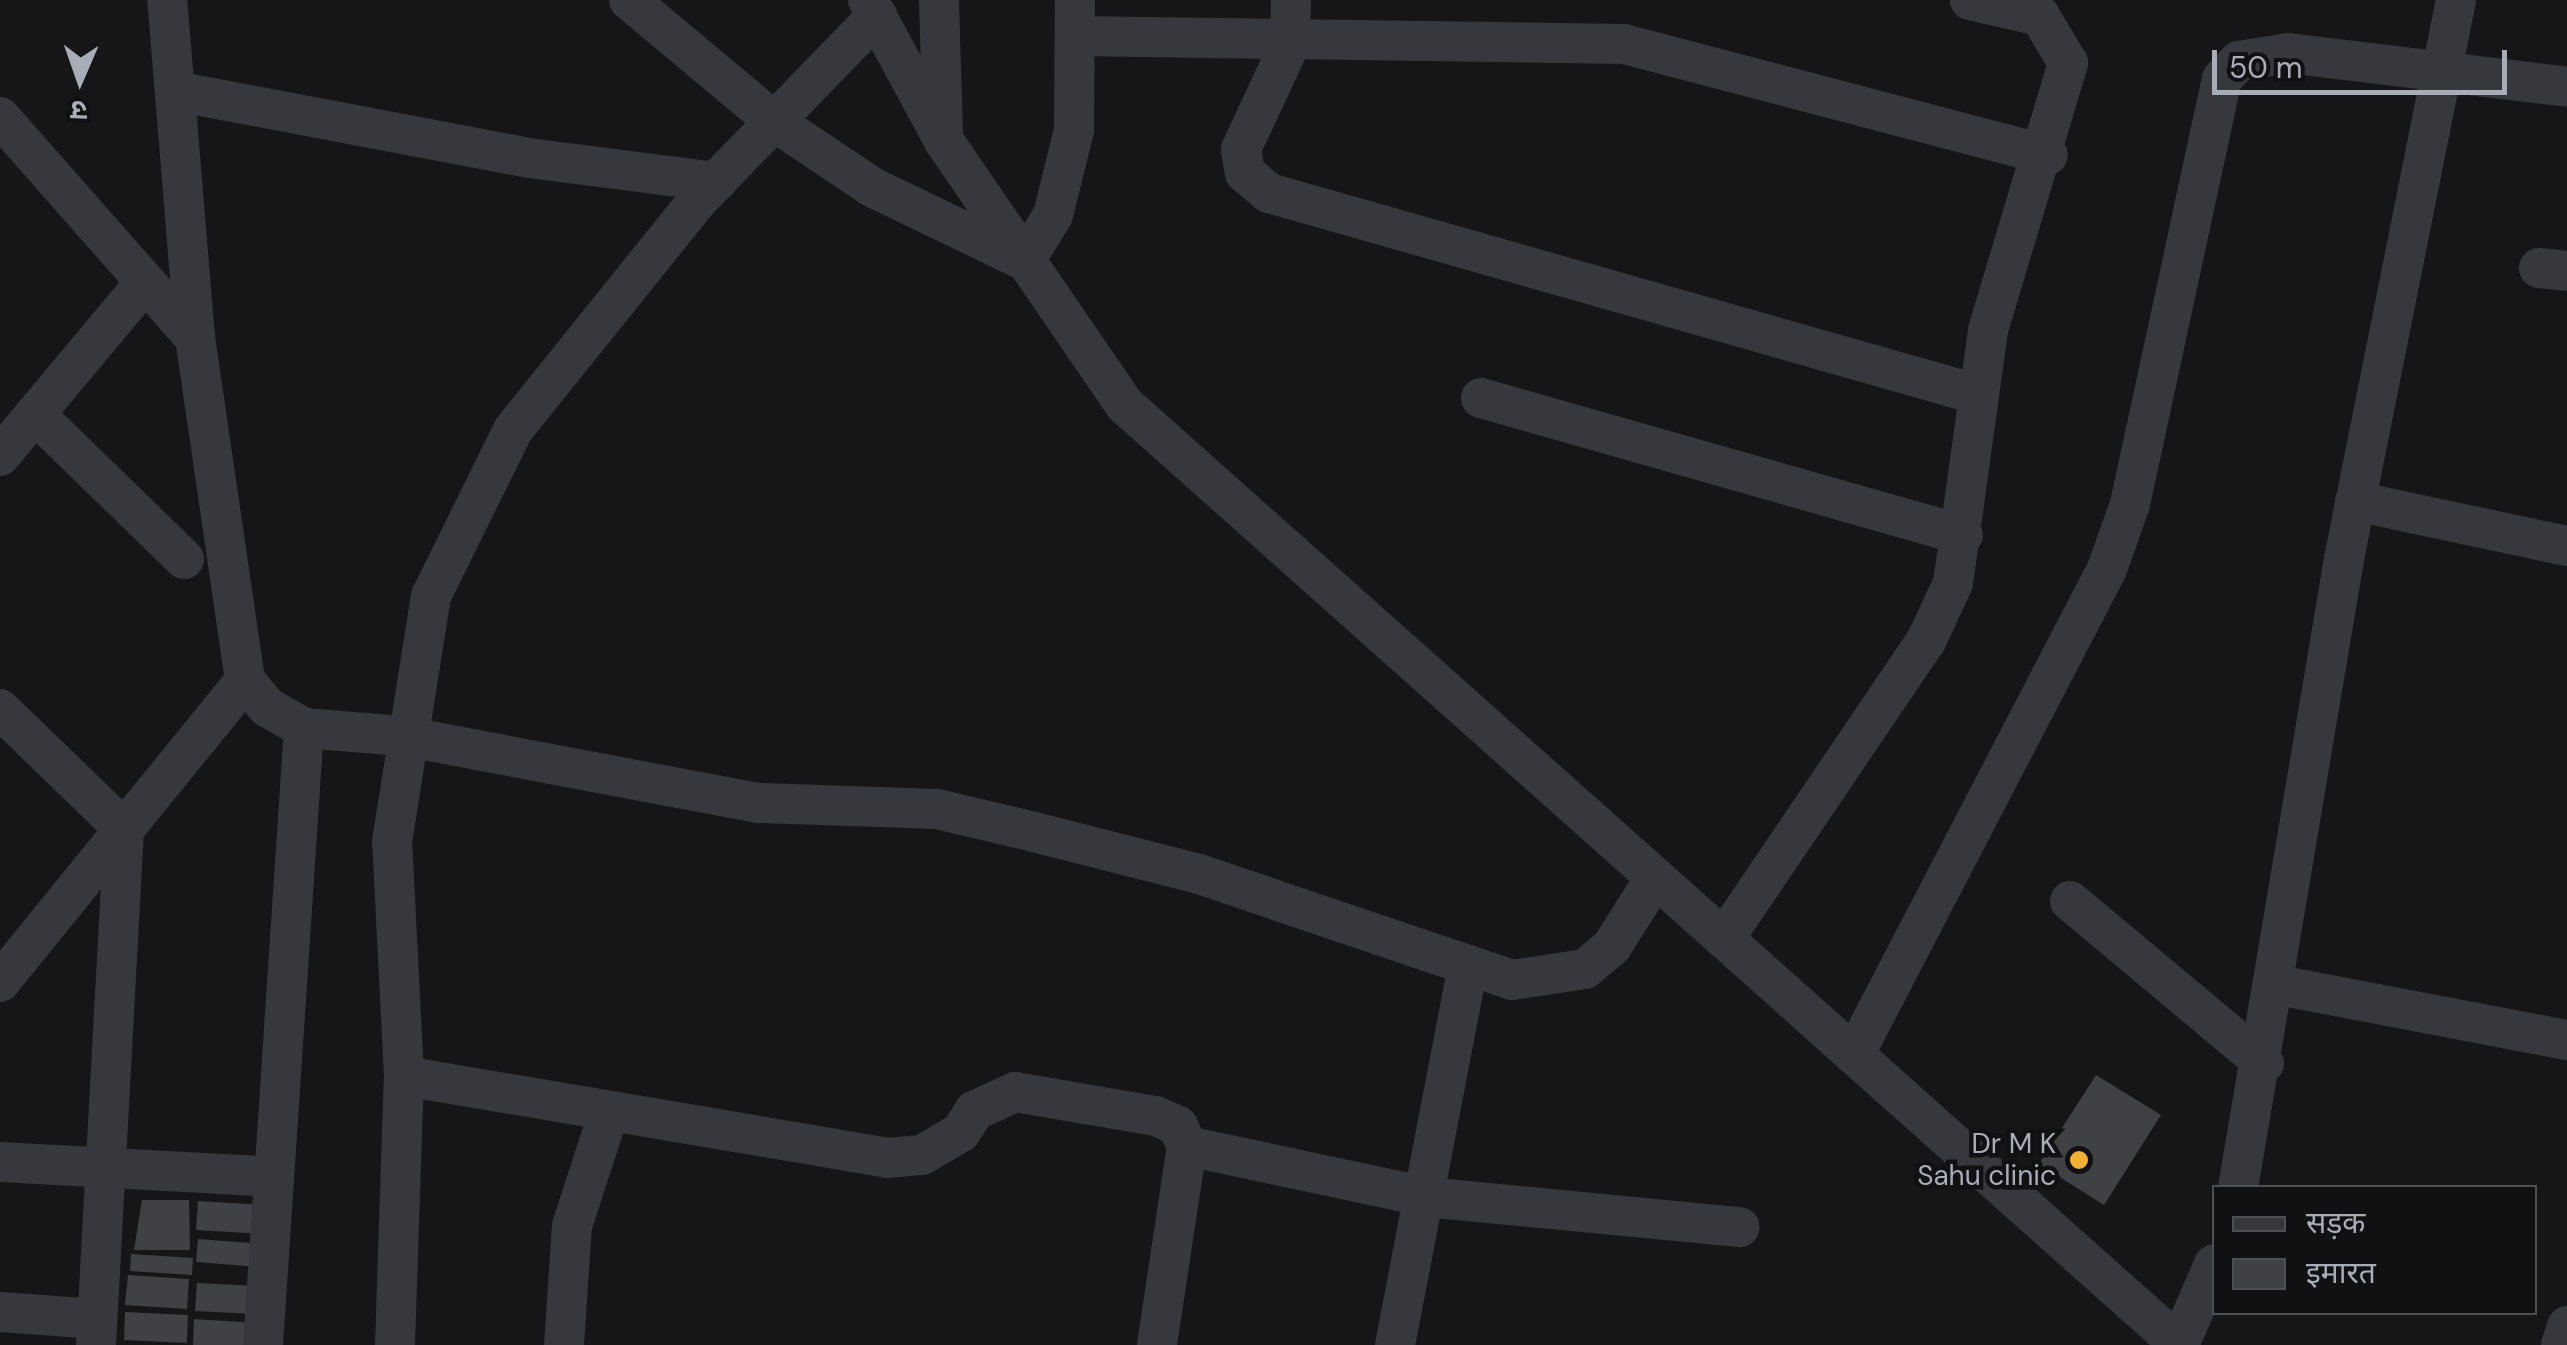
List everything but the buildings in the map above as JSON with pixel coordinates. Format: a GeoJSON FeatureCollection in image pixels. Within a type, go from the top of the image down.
{"type":"FeatureCollection","features":[{"type":"Feature","properties":{"kind":"street"},"geometry":{"type":"LineString","coordinates":[[168,0],[195,338],[245,680],[267,707],[304,728],[404,736],[759,803],[938,809],[1200,874],[1512,980],[1584,969],[1612,946],[1655,878]]}},
{"type":"Feature","properties":{"kind":"street"},"geometry":{"type":"LineString","coordinates":[[629,0],[774,122],[872,187],[1026,261]]}},
{"type":"Feature","properties":{"kind":"street"},"geometry":{"type":"LineString","coordinates":[[939,0],[944,141]]}},
{"type":"Feature","properties":{"kind":"street"},"geometry":{"type":"LineString","coordinates":[[1291,0],[1290,44],[1241,149],[1245,173],[1269,192],[1976,394]]}},
{"type":"Feature","properties":{"kind":"street"},"geometry":{"type":"LineString","coordinates":[[1724,939],[1926,641],[1963,535],[1976,394],[2048,155],[2068,63],[2040,8],[1970,0]]}},
{"type":"Feature","properties":{"kind":"street"},"geometry":{"type":"LineString","coordinates":[[2239,1185],[2278,985],[2355,501],[2456,0]]}},
{"type":"Feature","properties":{"kind":"street"},"geometry":{"type":"LineString","coordinates":[[394,1345],[404,1076],[392,842],[404,736],[430,596],[512,430],[716,182],[774,122],[872,8],[944,141],[1125,405],[2179,1345],[2212,1269]]}},
{"type":"Feature","properties":{"kind":"street"},"geometry":{"type":"LineString","coordinates":[[1026,261],[1066,169],[1076,18],[1290,44],[1624,44],[2048,155]]}},
{"type":"Feature","properties":{"kind":"street"},"geometry":{"type":"LineString","coordinates":[[1854,1055],[2107,569],[2130,504],[2222,79],[2259,54],[2444,69],[2567,87]]}},
{"type":"Feature","properties":{"kind":"street"},"geometry":{"type":"LineString","coordinates":[[175,92],[529,158],[716,182]]}},
{"type":"Feature","properties":{"kind":"street"},"geometry":{"type":"LineString","coordinates":[[0,117],[195,338]]}},
{"type":"Feature","properties":{"kind":"street"},"geometry":{"type":"LineString","coordinates":[[0,456],[144,284]]}},
{"type":"Feature","properties":{"kind":"street"},"geometry":{"type":"LineString","coordinates":[[1481,398],[1963,535]]}},
{"type":"Feature","properties":{"kind":"street"},"geometry":{"type":"LineString","coordinates":[[35,414],[184,559]]}},
{"type":"Feature","properties":{"kind":"street"},"geometry":{"type":"LineString","coordinates":[[2355,501],[2567,546]]}},
{"type":"Feature","properties":{"kind":"street"},"geometry":{"type":"LineString","coordinates":[[0,982],[245,680]]}},
{"type":"Feature","properties":{"kind":"street"},"geometry":{"type":"LineString","coordinates":[[0,709],[124,830],[96,1332],[0,1312]]}},
{"type":"Feature","properties":{"kind":"street"},"geometry":{"type":"LineString","coordinates":[[263,1345],[304,728]]}},
{"type":"Feature","properties":{"kind":"street"},"geometry":{"type":"LineString","coordinates":[[2070,901],[2264,1063]]}},
{"type":"Feature","properties":{"kind":"street"},"geometry":{"type":"LineString","coordinates":[[1395,1345],[1468,966]]}},
{"type":"Feature","properties":{"kind":"street"},"geometry":{"type":"LineString","coordinates":[[2278,985],[2567,1040]]}},
{"type":"Feature","properties":{"kind":"street"},"geometry":{"type":"LineString","coordinates":[[404,1076],[886,1158],[944,1144],[993,1099],[1051,1092],[1169,1121],[1188,1146],[1426,1196],[1740,1227]]}},
{"type":"Feature","properties":{"kind":"street"},"geometry":{"type":"LineString","coordinates":[[564,1345],[572,1226],[609,1112]]}},
{"type":"Feature","properties":{"kind":"street"},"geometry":{"type":"LineString","coordinates":[[1157,1345],[1188,1146]]}},
{"type":"Feature","properties":{"kind":"street"},"geometry":{"type":"LineString","coordinates":[[0,1162],[274,1177]]}},
{"type":"Feature","properties":{"kind":"street"},"geometry":{"type":"LineString","coordinates":[[2561,1345],[2567,1326]]}},
{"type":"Feature","properties":{"kind":"place","name":"Dr M K Sahu clinic"},"geometry":{"type":"Point","coordinates":[2079,1160]}}]}
